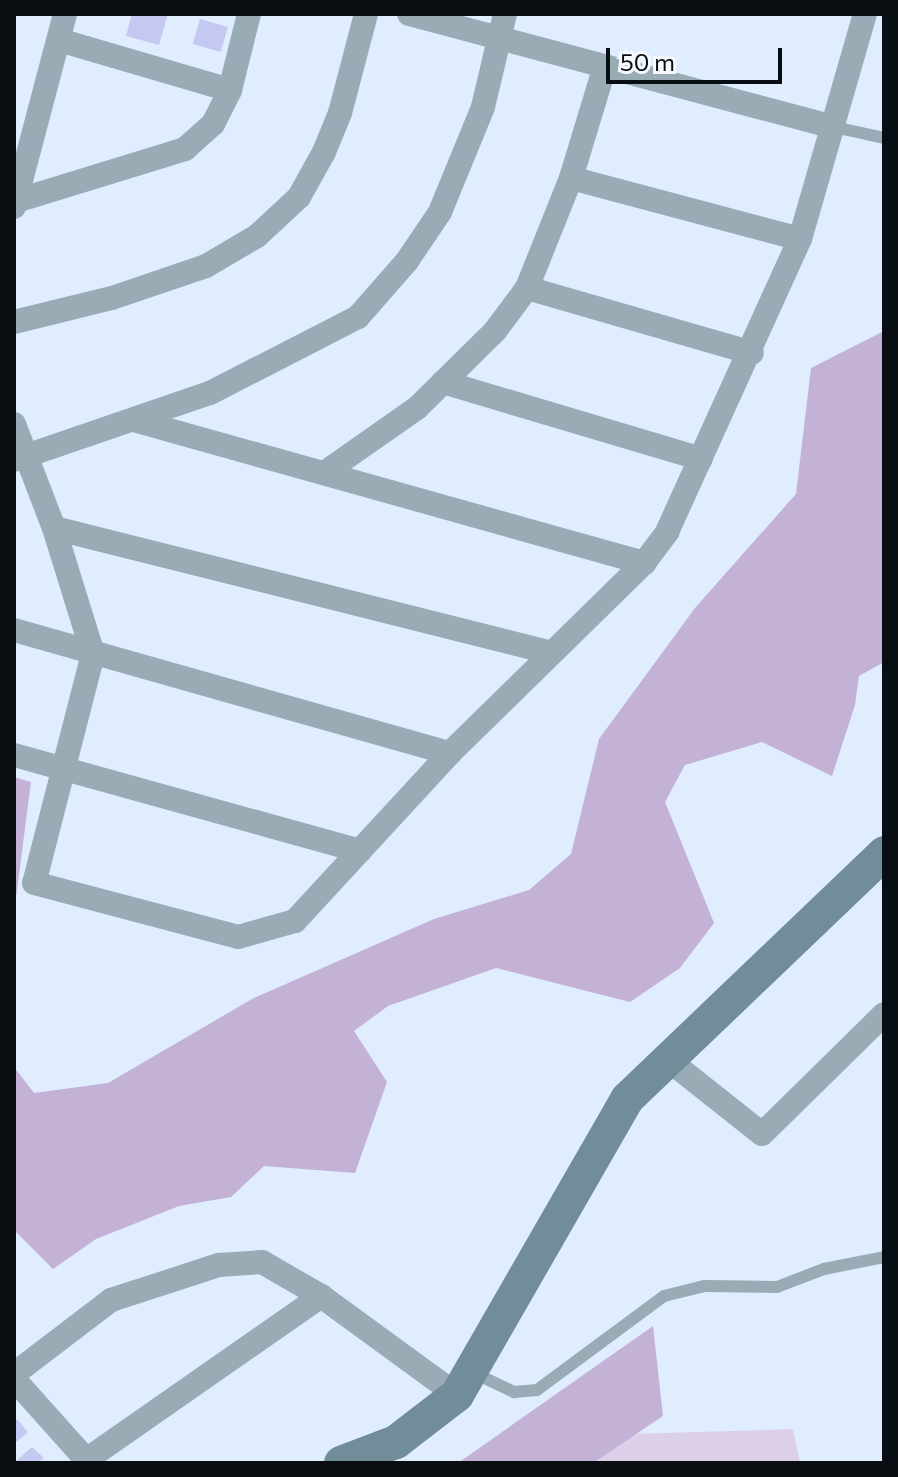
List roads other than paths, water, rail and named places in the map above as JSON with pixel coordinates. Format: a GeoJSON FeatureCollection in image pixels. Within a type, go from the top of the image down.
{"type":"FeatureCollection","features":[{"type":"Feature","properties":{"kind":"street"},"geometry":{"type":"LineString","coordinates":[[15,204],[65,14]]}},
{"type":"Feature","properties":{"kind":"street"},"geometry":{"type":"LineString","coordinates":[[15,204],[185,149],[213,124],[230,90],[249,14]]}},
{"type":"Feature","properties":{"kind":"street"},"geometry":{"type":"LineString","coordinates":[[14,322],[112,298],[206,266],[257,236],[299,197],[324,152],[366,14]]}},
{"type":"Feature","properties":{"kind":"street"},"geometry":{"type":"LineString","coordinates":[[409,14],[502,26],[605,66],[834,127]]}},
{"type":"Feature","properties":{"kind":"street"},"geometry":{"type":"LineString","coordinates":[[14,424],[20,458],[54,528],[93,654],[34,883],[238,937],[295,921],[450,753],[644,563],[667,532],[752,353],[800,239],[865,14]]}},
{"type":"Feature","properties":{"kind":"street"},"geometry":{"type":"LineString","coordinates":[[20,458],[137,421],[250,374],[358,317],[407,261],[440,212],[483,107],[502,26]]}},
{"type":"Feature","properties":{"kind":"street"},"geometry":{"type":"LineString","coordinates":[[59,40],[230,90]]}},
{"type":"Feature","properties":{"kind":"street"},"geometry":{"type":"LineString","coordinates":[[327,471],[379,437],[443,382],[495,331],[527,288],[571,178],[605,66]]}},
{"type":"Feature","properties":{"kind":"street"},"geometry":{"type":"LineString","coordinates":[[571,178],[800,239]]}},
{"type":"Feature","properties":{"kind":"street"},"geometry":{"type":"LineString","coordinates":[[527,288],[752,353]]}},
{"type":"Feature","properties":{"kind":"street"},"geometry":{"type":"LineString","coordinates":[[443,382],[701,459]]}},
{"type":"Feature","properties":{"kind":"street"},"geometry":{"type":"LineString","coordinates":[[137,421],[327,471],[644,563]]}},
{"type":"Feature","properties":{"kind":"street"},"geometry":{"type":"LineString","coordinates":[[54,528],[552,653]]}},
{"type":"Feature","properties":{"kind":"street"},"geometry":{"type":"LineString","coordinates":[[14,630],[450,753]]}},
{"type":"Feature","properties":{"kind":"street"},"geometry":{"type":"LineString","coordinates":[[14,755],[360,851]]}},
{"type":"Feature","properties":{"kind":"street"},"geometry":{"type":"LineString","coordinates":[[341,1463],[396,1442],[464,1383],[627,1099],[666,1058],[884,853]]}},
{"type":"Feature","properties":{"kind":"street"},"geometry":{"type":"LineString","coordinates":[[666,1058],[762,1134],[884,1014]]}},
{"type":"Feature","properties":{"kind":"street"},"geometry":{"type":"LineString","coordinates":[[321,1296],[88,1461],[14,1376],[111,1300],[219,1265],[262,1262],[321,1296],[464,1383]]}},
{"type":"Feature","properties":{"kind":"lane"},"geometry":{"type":"LineString","coordinates":[[834,127],[884,138]]}},
{"type":"Feature","properties":{"kind":"lane"},"geometry":{"type":"LineString","coordinates":[[464,1383],[514,1392],[537,1390],[664,1296],[704,1286],[777,1287],[824,1269],[884,1257]]}}]}
